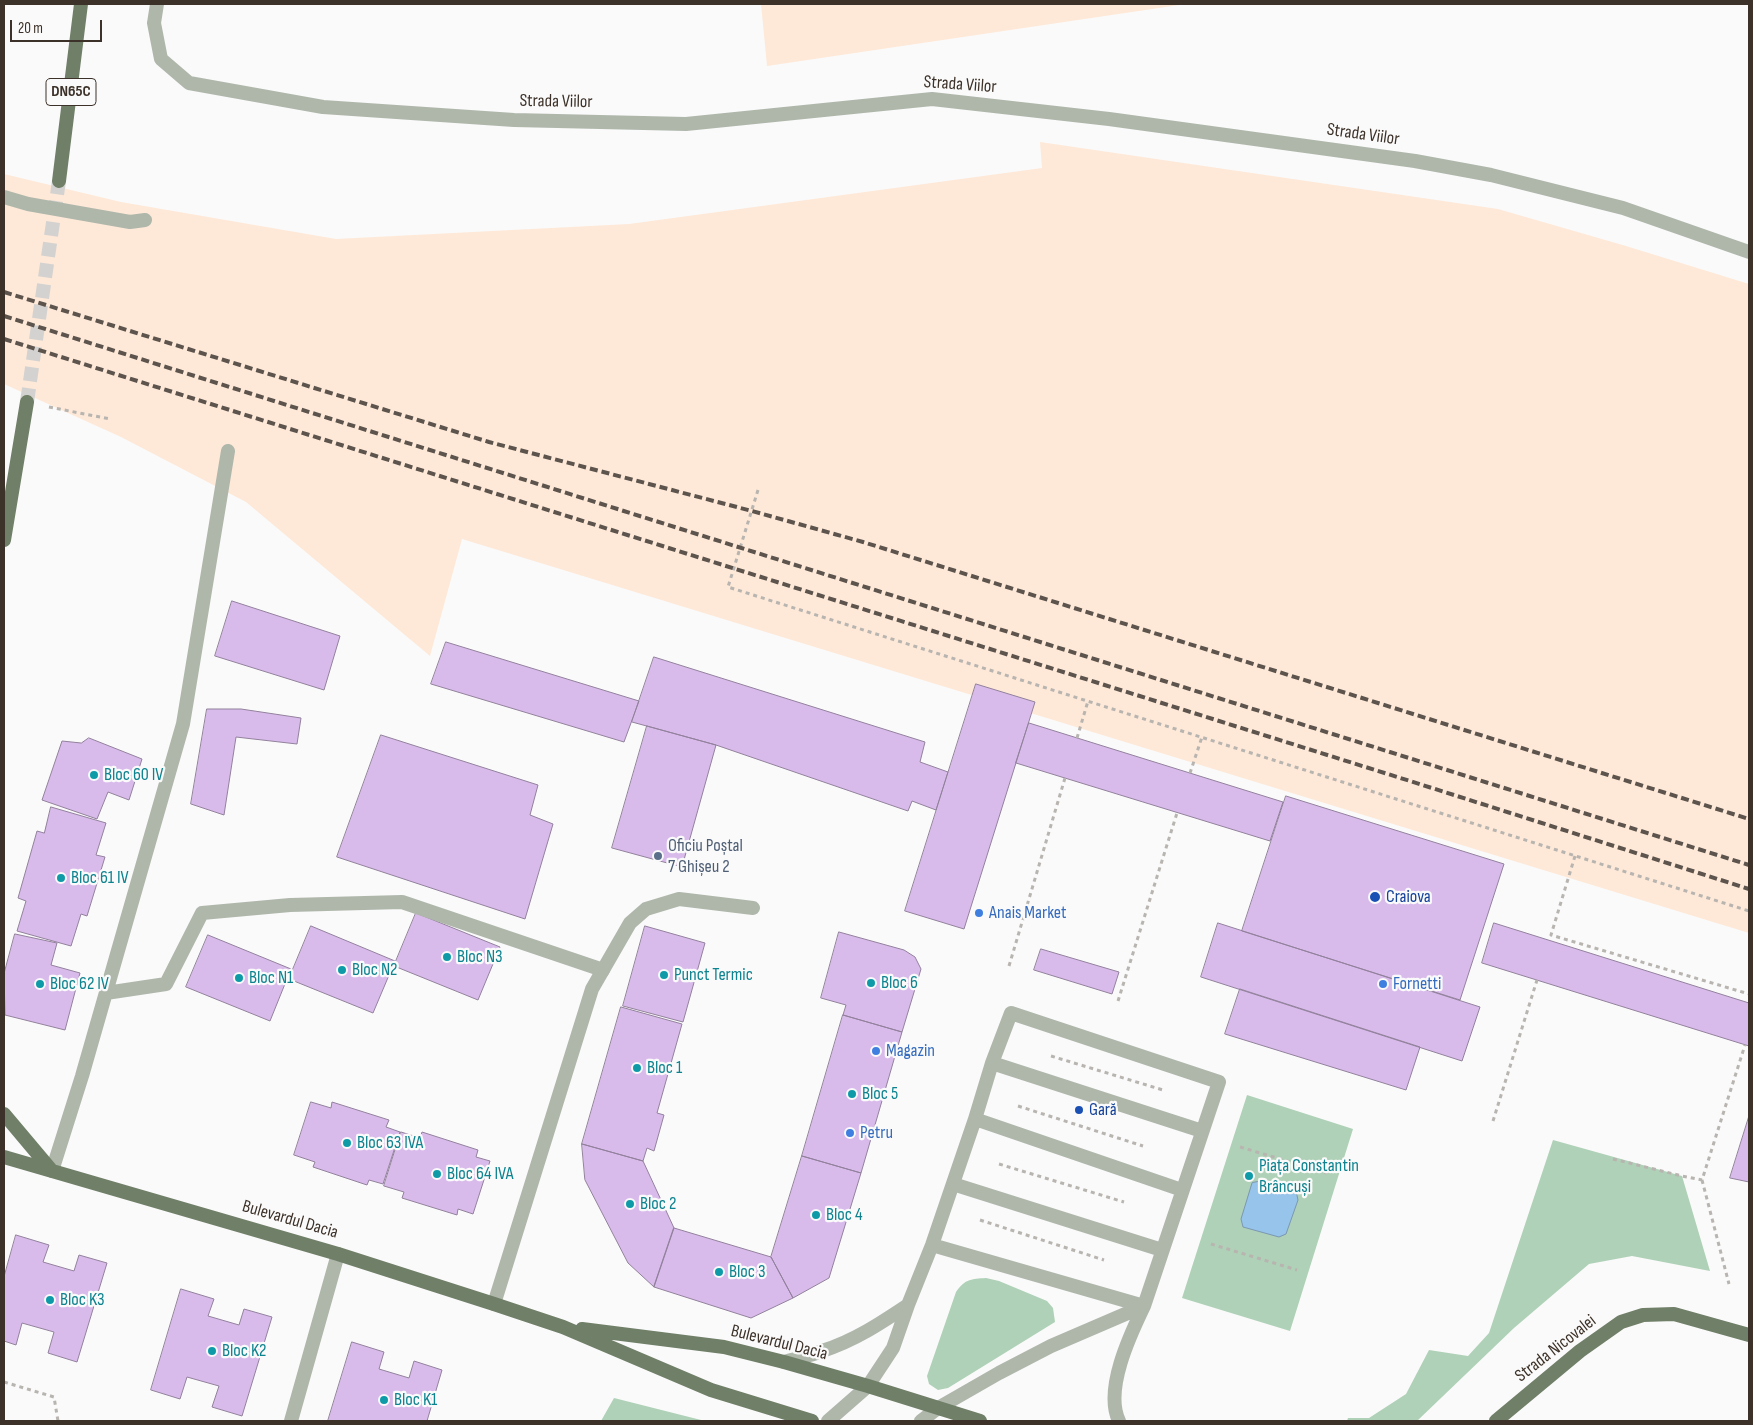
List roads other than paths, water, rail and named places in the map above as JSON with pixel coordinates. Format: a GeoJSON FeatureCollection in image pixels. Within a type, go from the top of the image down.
{"type":"FeatureCollection","features":[{"type":"Feature","properties":{"kind":"main road","name":"DN65C"},"geometry":{"type":"LineString","coordinates":[[59,181],[82,4]]}},
{"type":"Feature","properties":{"kind":"main road"},"geometry":{"type":"LineString","coordinates":[[4,540],[27,402]]}},
{"type":"Feature","properties":{"kind":"main road"},"geometry":{"type":"LineString","coordinates":[[4,1114],[52,1171]]}},
{"type":"Feature","properties":{"kind":"main road","name":"Bulevardul Dacia"},"geometry":{"type":"LineString","coordinates":[[4,1157],[338,1254],[494,1304],[564,1327],[711,1390],[812,1421]]}},
{"type":"Feature","properties":{"kind":"main road","name":"Strada Nicovalei"},"geometry":{"type":"LineString","coordinates":[[1496,1421],[1580,1351],[1621,1322],[1643,1315],[1674,1314],[1749,1335]]}},
{"type":"Feature","properties":{"kind":"main road","name":"Bulevardul Dacia"},"geometry":{"type":"LineString","coordinates":[[564,1327],[724,1347],[868,1386],[980,1421]]}},
{"type":"Feature","properties":{"kind":"street","name":"Strada Viilor"},"geometry":{"type":"LineString","coordinates":[[157,4],[154,23],[161,59],[189,83],[324,107],[514,120],[686,124],[932,99],[1110,119],[1425,163],[1491,175],[1623,208],[1749,252]]}},
{"type":"Feature","properties":{"kind":"street"},"geometry":{"type":"LineString","coordinates":[[4,197],[28,204],[130,222],[145,220]]}},
{"type":"Feature","properties":{"kind":"street"},"geometry":{"type":"LineString","coordinates":[[52,1171],[106,993],[183,724],[228,451]]}},
{"type":"Feature","properties":{"kind":"street"},"geometry":{"type":"LineString","coordinates":[[494,1304],[592,989],[630,923],[646,909],[679,899],[754,908]]}},
{"type":"Feature","properties":{"kind":"street"},"geometry":{"type":"LineString","coordinates":[[106,993],[166,984],[202,913],[290,905],[402,902],[603,970]]}},
{"type":"Feature","properties":{"kind":"street"},"geometry":{"type":"LineString","coordinates":[[828,1421],[868,1386],[894,1348],[908,1305],[932,1246],[992,1063],[1011,1012],[1219,1082],[1144,1306],[1129,1338],[1117,1371],[1114,1411],[1119,1421]]}},
{"type":"Feature","properties":{"kind":"street"},"geometry":{"type":"LineString","coordinates":[[992,1063],[1202,1131]]}},
{"type":"Feature","properties":{"kind":"street"},"geometry":{"type":"LineString","coordinates":[[975,1119],[1182,1190]]}},
{"type":"Feature","properties":{"kind":"street"},"geometry":{"type":"LineString","coordinates":[[953,1184],[1162,1250]]}},
{"type":"Feature","properties":{"kind":"street"},"geometry":{"type":"LineString","coordinates":[[932,1246],[1144,1306]]}},
{"type":"Feature","properties":{"kind":"street"},"geometry":{"type":"LineString","coordinates":[[291,1421],[338,1254]]}},
{"type":"Feature","properties":{"kind":"street"},"geometry":{"type":"LineString","coordinates":[[784,1362],[821,1352],[847,1342],[908,1305]]}},
{"type":"Feature","properties":{"kind":"street"},"geometry":{"type":"LineString","coordinates":[[921,1421],[938,1408],[1051,1346],[1144,1306]]}},
{"type":"Feature","properties":{"kind":"water"},"geometry":{"type":"Polygon","coordinates":[[[1261,1181],[1296,1191],[1298,1200],[1286,1234],[1279,1237],[1243,1227],[1241,1219],[1252,1183],[1261,1181]]]}},
{"type":"Feature","properties":{"kind":"tunnel"},"geometry":{"type":"LineString","coordinates":[[27,402],[59,181]]}},
{"type":"Feature","properties":{"kind":"railway"},"geometry":{"type":"LineString","coordinates":[[4,292],[489,442],[863,542],[1749,819]]}},
{"type":"Feature","properties":{"kind":"railway"},"geometry":{"type":"LineString","coordinates":[[4,316],[1749,865]]}},
{"type":"Feature","properties":{"kind":"railway"},"geometry":{"type":"LineString","coordinates":[[4,339],[1749,889]]}},
{"type":"Feature","properties":{"kind":"place","name":"Bloc 60 IV"},"geometry":{"type":"Point","coordinates":[94,775]}},
{"type":"Feature","properties":{"kind":"place","name":"Oficiu Poștal 7 Ghișeu 2"},"geometry":{"type":"Point","coordinates":[658,856]}},
{"type":"Feature","properties":{"kind":"place","name":"Bloc 61 IV"},"geometry":{"type":"Point","coordinates":[61,878]}},
{"type":"Feature","properties":{"kind":"place","name":"Craiova"},"geometry":{"type":"Point","coordinates":[1375,897]}},
{"type":"Feature","properties":{"kind":"place","name":"Anais Market"},"geometry":{"type":"Point","coordinates":[979,913]}},
{"type":"Feature","properties":{"kind":"place","name":"Bloc N3"},"geometry":{"type":"Point","coordinates":[447,957]}},
{"type":"Feature","properties":{"kind":"place","name":"Bloc N2"},"geometry":{"type":"Point","coordinates":[342,970]}},
{"type":"Feature","properties":{"kind":"place","name":"Punct Termic"},"geometry":{"type":"Point","coordinates":[664,975]}},
{"type":"Feature","properties":{"kind":"place","name":"Bloc N1"},"geometry":{"type":"Point","coordinates":[239,978]}},
{"type":"Feature","properties":{"kind":"place","name":"Bloc 6"},"geometry":{"type":"Point","coordinates":[871,983]}},
{"type":"Feature","properties":{"kind":"place","name":"Bloc 62 IV"},"geometry":{"type":"Point","coordinates":[40,984]}},
{"type":"Feature","properties":{"kind":"place","name":"Fornetti"},"geometry":{"type":"Point","coordinates":[1383,984]}},
{"type":"Feature","properties":{"kind":"place","name":"Magazin"},"geometry":{"type":"Point","coordinates":[876,1051]}},
{"type":"Feature","properties":{"kind":"place","name":"Bloc 1"},"geometry":{"type":"Point","coordinates":[637,1068]}},
{"type":"Feature","properties":{"kind":"place","name":"Bloc 5"},"geometry":{"type":"Point","coordinates":[852,1094]}},
{"type":"Feature","properties":{"kind":"place","name":"Gară"},"geometry":{"type":"Point","coordinates":[1079,1110]}},
{"type":"Feature","properties":{"kind":"place","name":"Petru"},"geometry":{"type":"Point","coordinates":[850,1133]}},
{"type":"Feature","properties":{"kind":"place","name":"Bloc 63 IVA"},"geometry":{"type":"Point","coordinates":[347,1143]}},
{"type":"Feature","properties":{"kind":"place","name":"Bloc 64 IVA"},"geometry":{"type":"Point","coordinates":[437,1174]}},
{"type":"Feature","properties":{"kind":"place","name":"Piața Constantin Brâncuși"},"geometry":{"type":"Point","coordinates":[1249,1176]}},
{"type":"Feature","properties":{"kind":"place","name":"Bloc 2"},"geometry":{"type":"Point","coordinates":[630,1204]}},
{"type":"Feature","properties":{"kind":"place","name":"Bloc 4"},"geometry":{"type":"Point","coordinates":[816,1215]}},
{"type":"Feature","properties":{"kind":"place","name":"Bloc 3"},"geometry":{"type":"Point","coordinates":[719,1272]}},
{"type":"Feature","properties":{"kind":"place","name":"Bloc K3"},"geometry":{"type":"Point","coordinates":[50,1300]}},
{"type":"Feature","properties":{"kind":"place","name":"Bloc K2"},"geometry":{"type":"Point","coordinates":[212,1351]}},
{"type":"Feature","properties":{"kind":"place","name":"Bloc K1"},"geometry":{"type":"Point","coordinates":[384,1400]}}]}
